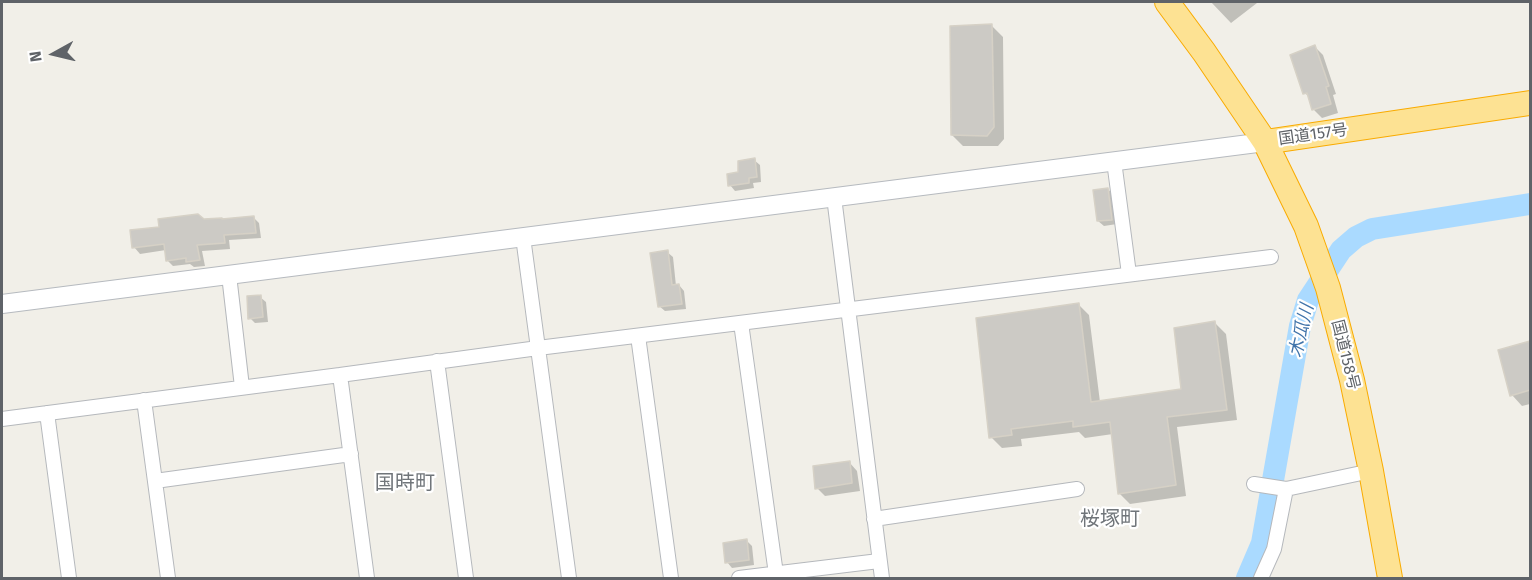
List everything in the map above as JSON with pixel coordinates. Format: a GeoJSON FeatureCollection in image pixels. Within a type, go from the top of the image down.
{"type":"FeatureCollection","features":[{"type":"Feature","properties":{"kind":"highway","name":"国道157号"},"geometry":{"type":"LineString","coordinates":[[1167,2],[1265,142],[1530,103]]}},
{"type":"Feature","properties":{"kind":"highway","name":"国道158号"},"geometry":{"type":"LineString","coordinates":[[1265,142],[1306,226],[1328,288],[1352,380],[1390,579]]}},
{"type":"Feature","properties":{"kind":"street"},"geometry":{"type":"LineString","coordinates":[[2,304],[1265,142]]}},
{"type":"Feature","properties":{"kind":"street"},"geometry":{"type":"LineString","coordinates":[[1114,161],[1129,274]]}},
{"type":"Feature","properties":{"kind":"street"},"geometry":{"type":"LineString","coordinates":[[834,197],[882,579]]}},
{"type":"Feature","properties":{"kind":"street"},"geometry":{"type":"LineString","coordinates":[[523,237],[569,579]]}},
{"type":"Feature","properties":{"kind":"street"},"geometry":{"type":"LineString","coordinates":[[2,419],[538,348],[1271,257]]}},
{"type":"Feature","properties":{"kind":"street"},"geometry":{"type":"LineString","coordinates":[[229,275],[242,387]]}},
{"type":"Feature","properties":{"kind":"street"},"geometry":{"type":"LineString","coordinates":[[741,323],[776,574]]}},
{"type":"Feature","properties":{"kind":"street"},"geometry":{"type":"LineString","coordinates":[[638,336],[671,579]]}},
{"type":"Feature","properties":{"kind":"street"},"geometry":{"type":"LineString","coordinates":[[437,361],[466,579]]}},
{"type":"Feature","properties":{"kind":"street"},"geometry":{"type":"LineString","coordinates":[[340,375],[368,579]]}},
{"type":"Feature","properties":{"kind":"street"},"geometry":{"type":"LineString","coordinates":[[144,400],[168,579]]}},
{"type":"Feature","properties":{"kind":"street"},"geometry":{"type":"LineString","coordinates":[[47,413],[69,579]]}},
{"type":"Feature","properties":{"kind":"street"},"geometry":{"type":"LineString","coordinates":[[155,481],[351,454]]}},
{"type":"Feature","properties":{"kind":"street"},"geometry":{"type":"LineString","coordinates":[[1257,485],[1282,488],[1371,471]]}},
{"type":"Feature","properties":{"kind":"street"},"geometry":{"type":"LineString","coordinates":[[1261,579],[1274,549],[1282,488]]}},
{"type":"Feature","properties":{"kind":"street"},"geometry":{"type":"LineString","coordinates":[[874,519],[1077,489]]}},
{"type":"Feature","properties":{"kind":"street"},"geometry":{"type":"LineString","coordinates":[[739,579],[879,561]]}},
{"type":"Feature","properties":{"kind":"building"},"geometry":{"type":"Polygon","coordinates":[[[992,24],[994,127],[987,136],[951,135],[950,26],[992,24]]]}},
{"type":"Feature","properties":{"kind":"building"},"geometry":{"type":"Polygon","coordinates":[[[1315,45],[1329,86],[1326,87],[1331,104],[1312,110],[1307,93],[1303,94],[1290,55],[1315,45]]]}},
{"type":"Feature","properties":{"kind":"building"},"geometry":{"type":"Polygon","coordinates":[[[755,158],[757,177],[749,178],[749,183],[728,186],[727,174],[738,172],[738,161],[755,158]]]}},
{"type":"Feature","properties":{"kind":"building"},"geometry":{"type":"Polygon","coordinates":[[[1108,188],[1112,220],[1097,221],[1093,190],[1108,188]]]}},
{"type":"Feature","properties":{"kind":"building"},"geometry":{"type":"Polygon","coordinates":[[[198,214],[204,219],[254,216],[256,233],[224,235],[225,243],[197,245],[200,260],[186,262],[186,258],[166,261],[164,244],[132,248],[130,230],[159,227],[158,219],[198,214]]]}},
{"type":"Feature","properties":{"kind":"building"},"geometry":{"type":"Polygon","coordinates":[[[668,250],[672,285],[679,284],[682,304],[658,307],[650,253],[668,250]]]}},
{"type":"Feature","properties":{"kind":"building"},"geometry":{"type":"Polygon","coordinates":[[[261,295],[263,317],[248,319],[247,296],[261,295]]]}},
{"type":"Feature","properties":{"kind":"building"},"geometry":{"type":"Polygon","coordinates":[[[1079,303],[1091,402],[1181,389],[1174,328],[1215,321],[1227,410],[1167,417],[1176,485],[1118,494],[1110,422],[1073,427],[1073,421],[1011,429],[1012,435],[989,438],[976,318],[1079,303]]]}},
{"type":"Feature","properties":{"kind":"building"},"geometry":{"type":"Polygon","coordinates":[[[1530,341],[1530,390],[1510,396],[1498,350],[1530,341]]]}},
{"type":"Feature","properties":{"kind":"building"},"geometry":{"type":"Polygon","coordinates":[[[850,461],[852,483],[815,489],[813,466],[850,461]]]}},
{"type":"Feature","properties":{"kind":"building"},"geometry":{"type":"Polygon","coordinates":[[[747,539],[749,560],[725,563],[723,543],[747,539]]]}},
{"type":"Feature","properties":{"kind":"waterway","name":"木瓜川"},"geometry":{"type":"LineString","coordinates":[[1247,578],[1262,543],[1300,326],[1308,300],[1341,250],[1356,237],[1372,229],[1530,204]]}},
{"type":"Feature","properties":{"kind":"district","name":"国時町"},"geometry":{"type":"Point","coordinates":[405,483]}},
{"type":"Feature","properties":{"kind":"district","name":"桜塚町"},"geometry":{"type":"Point","coordinates":[1110,519]}}]}
